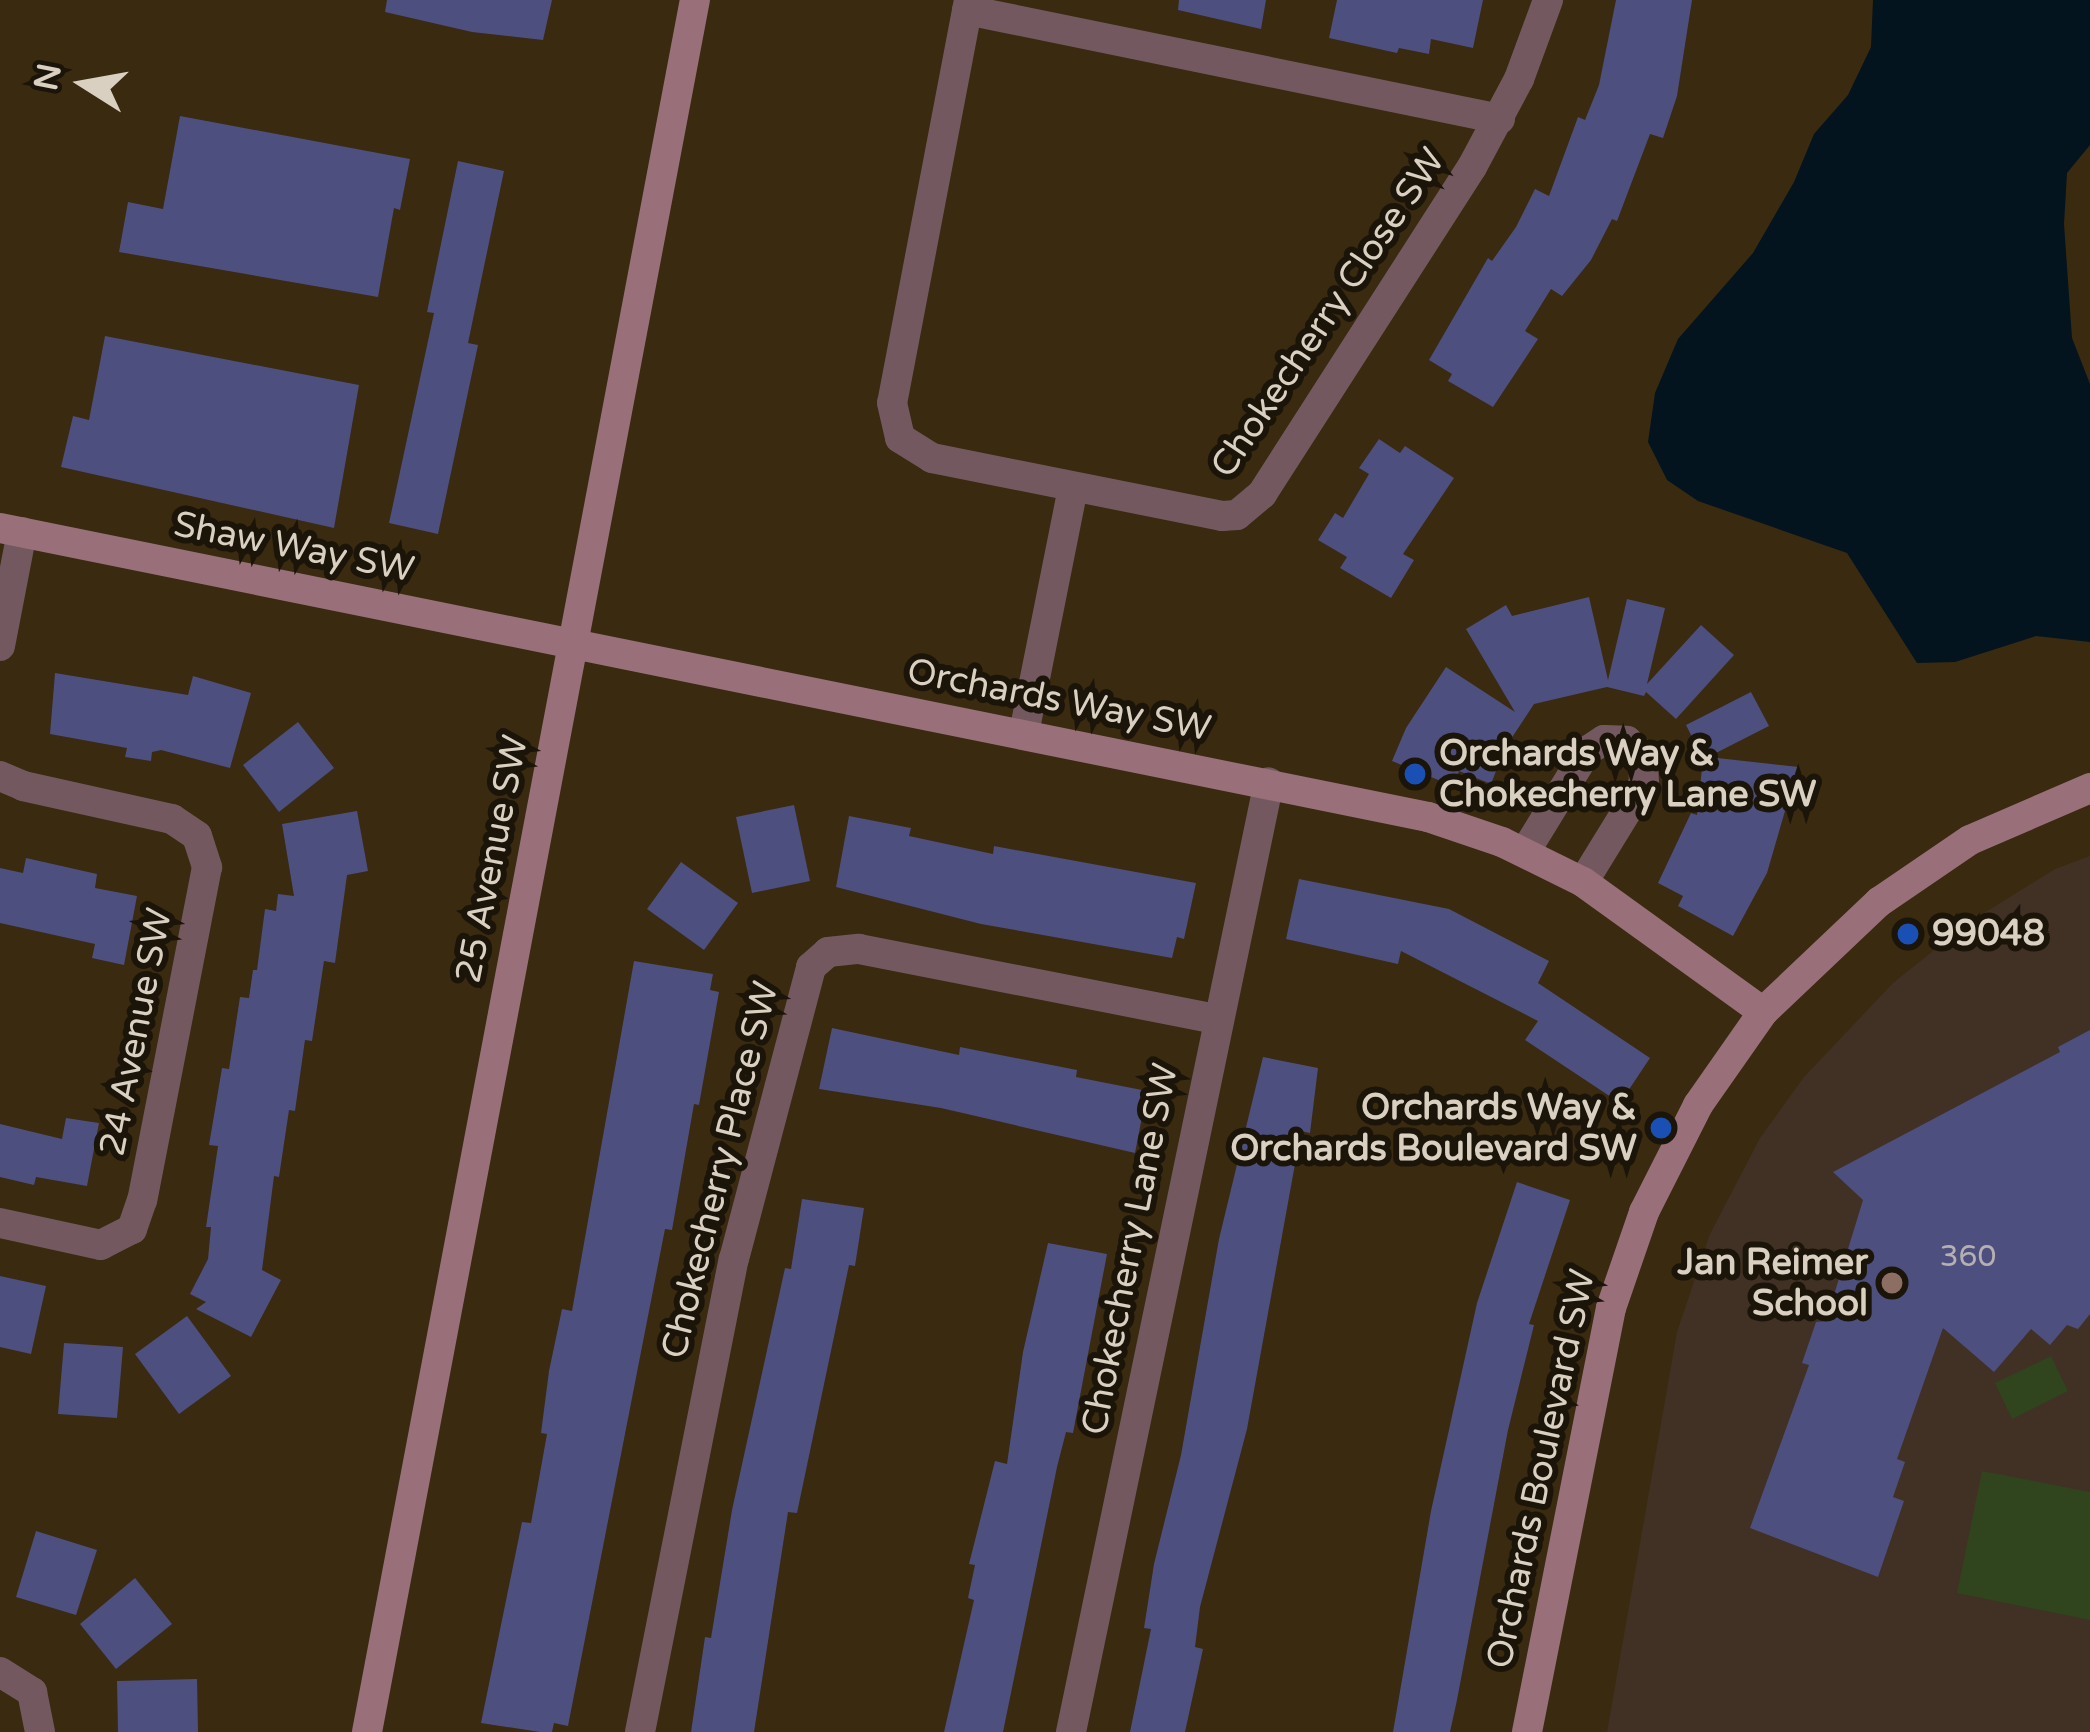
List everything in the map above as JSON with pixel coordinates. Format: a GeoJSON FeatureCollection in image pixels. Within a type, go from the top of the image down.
{"type":"FeatureCollection","features":[{"type":"Feature","properties":{"kind":"street","name":"25 Avenue SW"},"geometry":{"type":"LineString","coordinates":[[367,1732],[695,0]]}},
{"type":"Feature","properties":{"kind":"street","name":"Chokecherry Close SW"},"geometry":{"type":"LineString","coordinates":[[968,5],[892,403],[900,438],[932,458],[1208,515],[1237,514],[1249,507],[1500,118],[1548,0]]}},
{"type":"Feature","properties":{"kind":"street"},"geometry":{"type":"LineString","coordinates":[[968,5],[1500,118]]}},
{"type":"Feature","properties":{"kind":"street"},"geometry":{"type":"LineString","coordinates":[[1024,733],[1073,488]]}},
{"type":"Feature","properties":{"kind":"street","name":"Shaw Way SW"},"geometry":{"type":"LineString","coordinates":[[11,530],[573,641]]}},
{"type":"Feature","properties":{"kind":"street"},"geometry":{"type":"LineString","coordinates":[[0,646],[11,530]]}},
{"type":"Feature","properties":{"kind":"street","name":"Orchards Way SW"},"geometry":{"type":"LineString","coordinates":[[573,641],[1428,817],[1525,853],[1583,882],[1763,1012]]}},
{"type":"Feature","properties":{"kind":"street"},"geometry":{"type":"LineString","coordinates":[[1525,853],[1587,752],[1604,740],[1627,741],[1643,756],[1644,783],[1583,882]]}},
{"type":"Feature","properties":{"kind":"street","name":"24 Avenue SW"},"geometry":{"type":"LineString","coordinates":[[0,776],[22,786],[172,819],[197,836],[205,851],[205,882],[142,1200],[132,1229],[101,1245],[0,1223]]}},
{"type":"Feature","properties":{"kind":"street","name":"Chokecherry Lane SW"},"geometry":{"type":"LineString","coordinates":[[1071,1732],[1269,782]]}},
{"type":"Feature","properties":{"kind":"street","name":"Orchards Boulevard SW"},"geometry":{"type":"LineString","coordinates":[[1526,1732],[1595,1379],[1624,1265],[1668,1160],[1698,1105],[1763,1012],[1834,940],[1970,840],[2090,788]]}},
{"type":"Feature","properties":{"kind":"street","name":"Chokecherry Place SW"},"geometry":{"type":"LineString","coordinates":[[640,1732],[734,1258],[811,967],[828,952],[859,949],[1216,1019]]}},
{"type":"Feature","properties":{"kind":"street"},"geometry":{"type":"LineString","coordinates":[[0,1672],[32,1692],[40,1732]]}},
{"type":"Feature","properties":{"kind":"shaded area","name":"Jan Reimer School"},"geometry":{"type":"Polygon","coordinates":[[[2090,856],[2090,1732],[1607,1732],[1677,1332],[1710,1234],[1760,1138],[1804,1077],[1893,983],[1968,923],[2055,869],[2090,856]]]}},
{"type":"Feature","properties":{"kind":"green space"},"geometry":{"type":"Polygon","coordinates":[[[2051,1356],[2068,1391],[2012,1419],[1995,1383],[2051,1356]]]}},
{"type":"Feature","properties":{"kind":"green space"},"geometry":{"type":"Polygon","coordinates":[[[1982,1471],[2090,1492],[2090,1620],[1957,1593],[1982,1471]]]}},
{"type":"Feature","properties":{"kind":"water"},"geometry":{"type":"Polygon","coordinates":[[[1873,0],[2090,0],[2090,145],[2067,173],[2064,224],[2072,338],[2090,384],[2090,642],[2036,636],[1955,662],[1917,663],[1847,553],[1698,501],[1667,480],[1648,442],[1655,393],[1678,339],[1753,253],[1794,182],[1814,134],[1848,95],[1871,47],[1873,0]]]}},
{"type":"Feature","properties":{"kind":"building"},"geometry":{"type":"Polygon","coordinates":[[[387,0],[552,0],[543,40],[472,32],[385,12],[387,0]]]}},
{"type":"Feature","properties":{"kind":"building"},"geometry":{"type":"Polygon","coordinates":[[[1179,0],[1266,0],[1261,29],[1178,10],[1179,0]]]}},
{"type":"Feature","properties":{"kind":"building"},"geometry":{"type":"Polygon","coordinates":[[[1337,0],[1483,0],[1473,48],[1431,39],[1429,54],[1399,48],[1397,53],[1329,38],[1337,0]]]}},
{"type":"Feature","properties":{"kind":"building"},"geometry":{"type":"Polygon","coordinates":[[[1616,0],[1692,0],[1677,96],[1663,138],[1650,134],[1617,221],[1612,219],[1591,260],[1562,296],[1551,289],[1525,331],[1538,339],[1493,407],[1448,381],[1452,374],[1429,360],[1488,258],[1492,261],[1516,227],[1535,189],[1549,196],[1578,117],[1585,120],[1599,85],[1616,0]]]}},
{"type":"Feature","properties":{"kind":"building"},"geometry":{"type":"Polygon","coordinates":[[[180,116],[410,159],[400,210],[394,208],[378,297],[119,252],[128,202],[163,209],[180,116]]]}},
{"type":"Feature","properties":{"kind":"building"},"geometry":{"type":"Polygon","coordinates":[[[458,161],[504,171],[468,343],[478,345],[438,534],[389,523],[434,313],[427,312],[458,161]]]}},
{"type":"Feature","properties":{"kind":"building"},"geometry":{"type":"Polygon","coordinates":[[[105,336],[359,385],[334,528],[61,467],[73,416],[89,420],[105,336]]]}},
{"type":"Feature","properties":{"kind":"building"},"geometry":{"type":"Polygon","coordinates":[[[1379,439],[1400,453],[1405,446],[1454,478],[1403,554],[1414,560],[1391,598],[1340,568],[1347,557],[1318,540],[1335,513],[1343,518],[1369,474],[1359,468],[1379,439]]]}},
{"type":"Feature","properties":{"kind":"building"},"geometry":{"type":"Polygon","coordinates":[[[1589,597],[1608,680],[1627,599],[1665,608],[1647,684],[1701,625],[1734,655],[1676,719],[1646,692],[1644,696],[1607,687],[1534,704],[1505,748],[1491,784],[1459,771],[1453,786],[1392,761],[1406,728],[1446,667],[1515,712],[1466,629],[1506,605],[1512,616],[1589,597]]]}},
{"type":"Feature","properties":{"kind":"building"},"geometry":{"type":"Polygon","coordinates":[[[55,673],[188,695],[193,676],[251,693],[230,768],[161,750],[152,752],[151,761],[125,757],[127,748],[50,734],[55,673]]]}},
{"type":"Feature","properties":{"kind":"building"},"geometry":{"type":"Polygon","coordinates":[[[1751,692],[1769,726],[1708,757],[1799,767],[1794,812],[1785,811],[1767,873],[1733,936],[1678,906],[1683,896],[1658,883],[1691,813],[1697,815],[1703,759],[1686,725],[1751,692]]]}},
{"type":"Feature","properties":{"kind":"building"},"geometry":{"type":"Polygon","coordinates":[[[298,722],[334,768],[279,812],[243,765],[298,722]]]}},
{"type":"Feature","properties":{"kind":"building"},"geometry":{"type":"Polygon","coordinates":[[[794,805],[810,881],[752,893],[736,817],[794,805]]]}},
{"type":"Feature","properties":{"kind":"building"},"geometry":{"type":"Polygon","coordinates":[[[357,811],[368,871],[347,875],[335,963],[324,961],[312,1041],[305,1040],[295,1111],[289,1110],[279,1177],[274,1176],[262,1270],[281,1280],[251,1337],[196,1309],[206,1302],[190,1294],[208,1259],[211,1227],[206,1227],[218,1146],[209,1145],[222,1068],[229,1069],[240,997],[249,998],[253,970],[257,970],[265,909],[276,911],[278,894],[294,896],[282,824],[357,811]]]}},
{"type":"Feature","properties":{"kind":"building"},"geometry":{"type":"Polygon","coordinates":[[[849,816],[911,828],[909,836],[993,854],[994,846],[1196,883],[1184,939],[1177,937],[1172,958],[981,924],[836,887],[849,816]]]}},
{"type":"Feature","properties":{"kind":"building"},"geometry":{"type":"Polygon","coordinates":[[[26,858],[97,874],[95,888],[137,896],[124,965],[92,958],[95,944],[0,923],[0,868],[23,873],[26,858]]]}},
{"type":"Feature","properties":{"kind":"building"},"geometry":{"type":"Polygon","coordinates":[[[681,862],[738,903],[704,950],[647,909],[681,862]]]}},
{"type":"Feature","properties":{"kind":"building"},"geometry":{"type":"Polygon","coordinates":[[[1299,879],[1449,909],[1549,961],[1538,983],[1650,1058],[1620,1103],[1525,1040],[1538,1021],[1401,951],[1398,964],[1286,939],[1299,879]]]}},
{"type":"Feature","properties":{"kind":"building"},"geometry":{"type":"Polygon","coordinates":[[[634,961],[713,974],[710,990],[719,992],[699,1105],[694,1104],[672,1230],[665,1229],[568,1726],[554,1723],[552,1732],[540,1732],[481,1723],[522,1522],[531,1523],[547,1434],[541,1433],[549,1371],[562,1309],[572,1311],[634,961]]]}},
{"type":"Feature","properties":{"kind":"building"},"geometry":{"type":"Polygon","coordinates":[[[832,1028],[959,1055],[960,1047],[1077,1070],[1076,1077],[1147,1091],[1135,1153],[941,1108],[819,1089],[832,1028]]]}},
{"type":"Feature","properties":{"kind":"building","name":"Jan Reimer School"},"geometry":{"type":"Polygon","coordinates":[[[2090,1030],[2090,1314],[2078,1329],[2067,1325],[2050,1345],[2031,1329],[1994,1372],[1943,1328],[1897,1459],[1905,1462],[1893,1497],[1904,1501],[1878,1577],[1750,1528],[1809,1365],[1802,1363],[1816,1322],[1826,1321],[1863,1200],[1833,1172],[2060,1052],[2058,1047],[2090,1030]]]}},
{"type":"Feature","properties":{"kind":"building"},"geometry":{"type":"Polygon","coordinates":[[[1263,1057],[1318,1068],[1310,1133],[1301,1131],[1247,1429],[1200,1607],[1195,1647],[1203,1649],[1185,1732],[1130,1732],[1151,1629],[1144,1628],[1154,1564],[1181,1455],[1219,1239],[1263,1057]]]}},
{"type":"Feature","properties":{"kind":"building"},"geometry":{"type":"Polygon","coordinates":[[[66,1118],[99,1123],[87,1186],[36,1177],[34,1185],[0,1177],[0,1124],[62,1139],[66,1118]]]}},
{"type":"Feature","properties":{"kind":"building"},"geometry":{"type":"Polygon","coordinates":[[[1517,1182],[1570,1200],[1529,1324],[1534,1325],[1508,1430],[1450,1732],[1393,1732],[1431,1511],[1477,1303],[1517,1182]]]}},
{"type":"Feature","properties":{"kind":"building"},"geometry":{"type":"Polygon","coordinates":[[[802,1199],[864,1208],[855,1266],[849,1265],[797,1513],[788,1512],[754,1732],[691,1732],[705,1637],[711,1638],[732,1510],[785,1268],[791,1269],[802,1199]]]}},
{"type":"Feature","properties":{"kind":"building"},"geometry":{"type":"Polygon","coordinates":[[[1048,1243],[1107,1254],[1073,1433],[1066,1432],[1057,1467],[1003,1732],[944,1732],[974,1600],[968,1598],[975,1565],[969,1564],[995,1461],[1007,1464],[1023,1352],[1048,1243]]]}},
{"type":"Feature","properties":{"kind":"building"},"geometry":{"type":"Polygon","coordinates":[[[0,1276],[46,1286],[31,1354],[0,1347],[0,1276]]]}},
{"type":"Feature","properties":{"kind":"building"},"geometry":{"type":"Polygon","coordinates":[[[187,1316],[231,1376],[179,1414],[135,1354],[187,1316]]]}},
{"type":"Feature","properties":{"kind":"building"},"geometry":{"type":"Polygon","coordinates":[[[64,1343],[123,1347],[117,1418],[58,1414],[64,1343]]]}},
{"type":"Feature","properties":{"kind":"building"},"geometry":{"type":"Polygon","coordinates":[[[36,1531],[97,1550],[76,1615],[16,1597],[36,1531]]]}},
{"type":"Feature","properties":{"kind":"building"},"geometry":{"type":"Polygon","coordinates":[[[135,1578],[172,1624],[116,1669],[80,1624],[135,1578]]]}},
{"type":"Feature","properties":{"kind":"building"},"geometry":{"type":"Polygon","coordinates":[[[197,1679],[198,1732],[118,1732],[117,1681],[197,1679]]]}},
{"type":"Feature","properties":{"kind":"place","name":"Orchards Way & Chokecherry Lane SW"},"geometry":{"type":"Point","coordinates":[1415,774]}},
{"type":"Feature","properties":{"kind":"place","name":"99048"},"geometry":{"type":"Point","coordinates":[1908,934]}},
{"type":"Feature","properties":{"kind":"place","name":"Orchards Way & Orchards Boulevard SW"},"geometry":{"type":"Point","coordinates":[1661,1128]}},
{"type":"Feature","properties":{"kind":"place","name":"Jan Reimer School"},"geometry":{"type":"Point","coordinates":[1892,1283]}}]}
